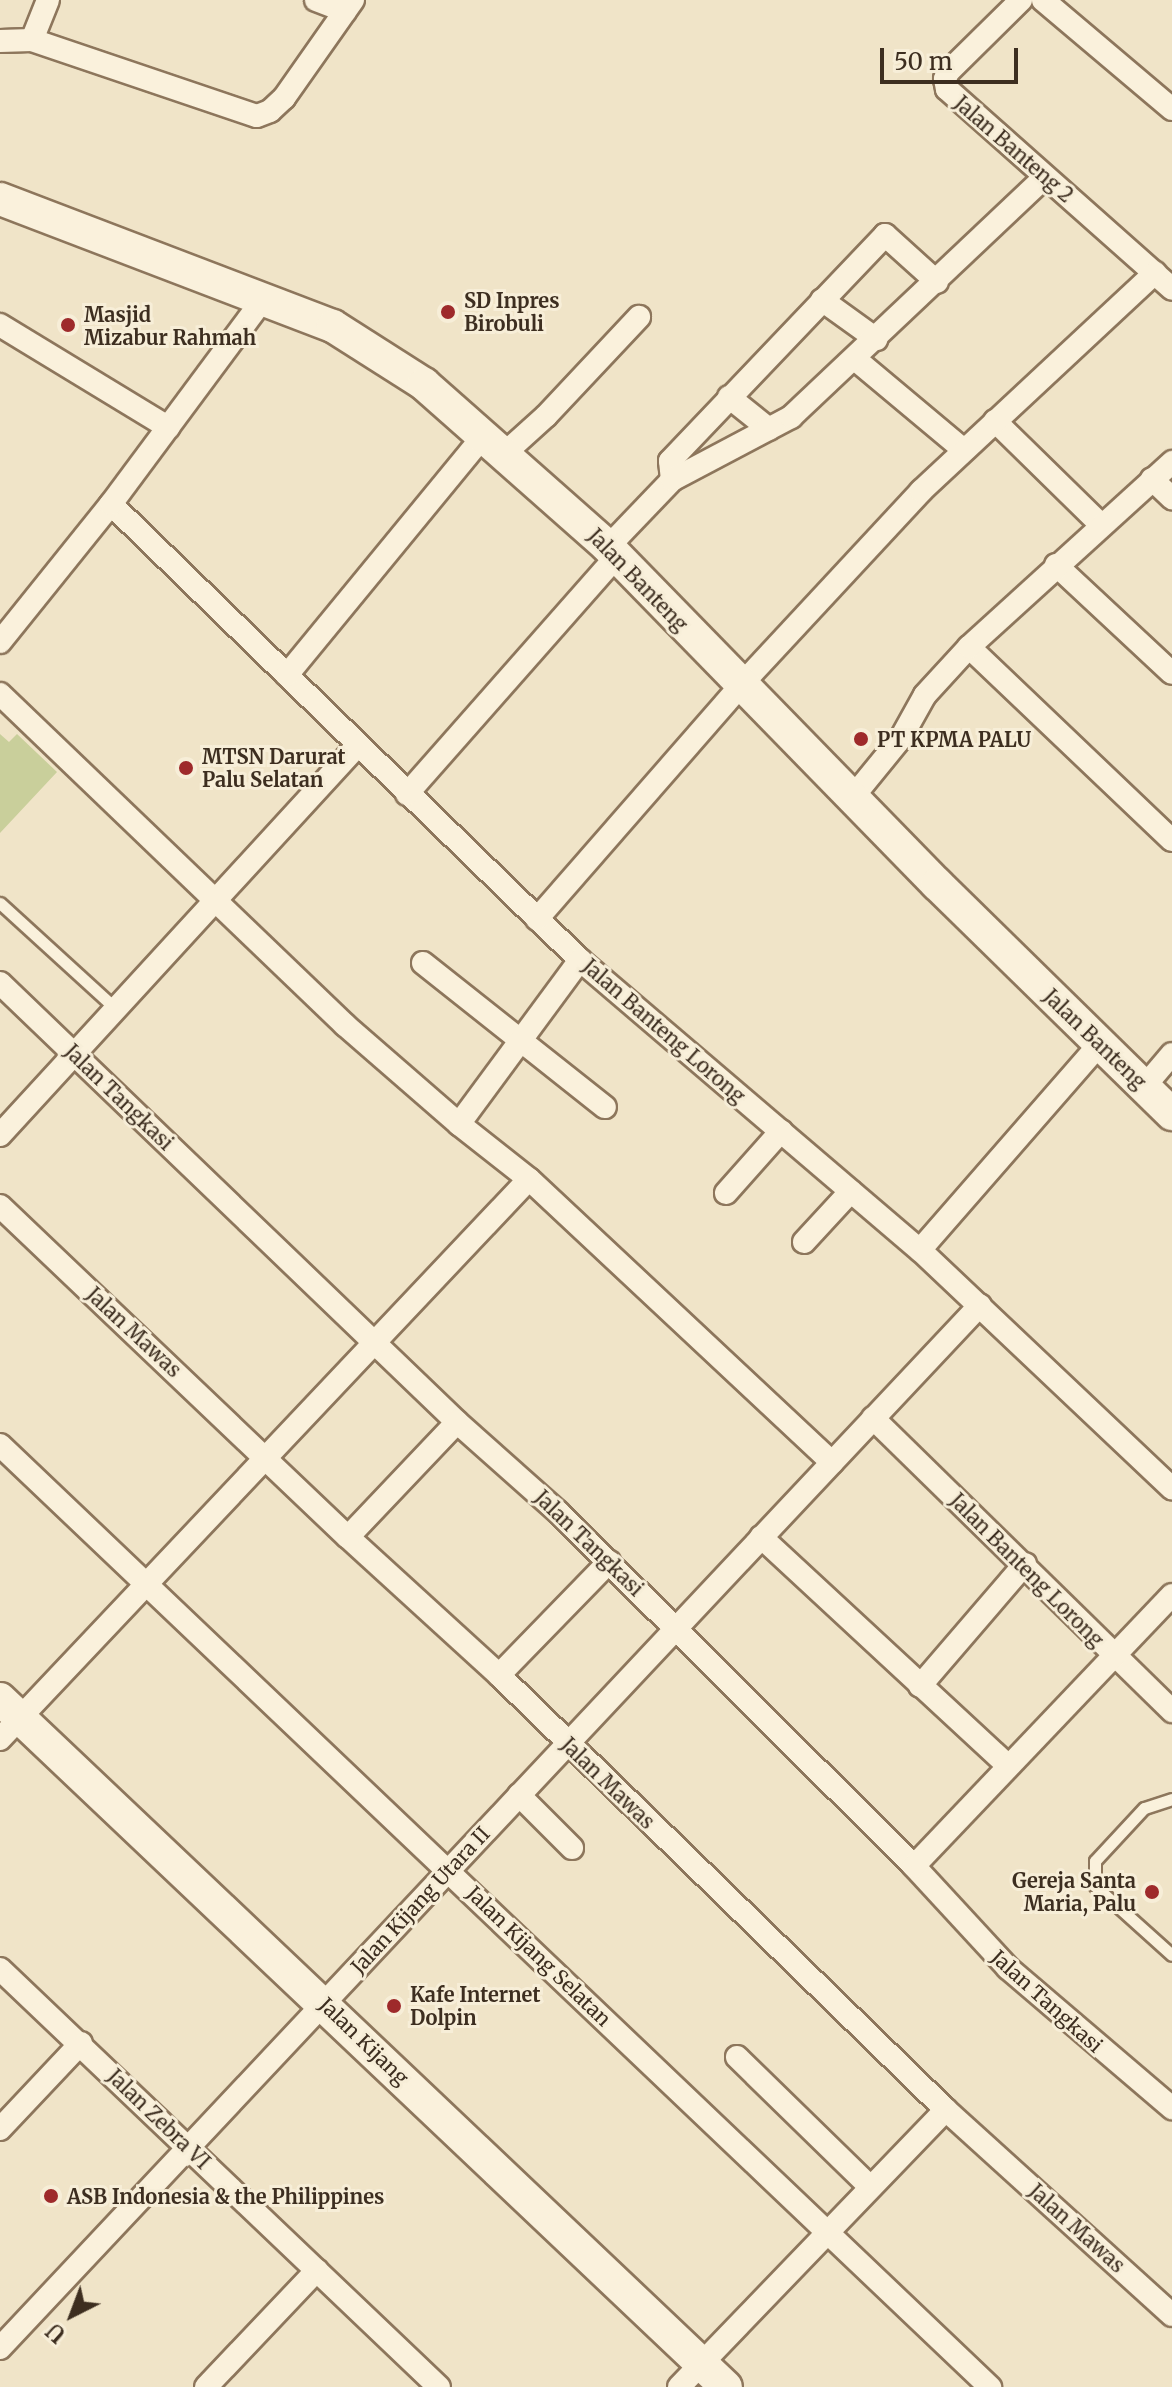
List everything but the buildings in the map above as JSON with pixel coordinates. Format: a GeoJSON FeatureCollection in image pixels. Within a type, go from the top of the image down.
{"type":"FeatureCollection","features":[{"type":"Feature","properties":{"kind":"street"},"geometry":{"type":"LineString","coordinates":[[32,40],[48,0]]}},
{"type":"Feature","properties":{"kind":"street"},"geometry":{"type":"LineString","coordinates":[[0,41],[32,40],[257,116],[270,111],[284,98],[349,5],[316,0]]}},
{"type":"Feature","properties":{"kind":"street","name":"Jalan Banteng 2"},"geometry":{"type":"LineString","coordinates":[[1021,0],[948,72],[945,85],[951,95],[1172,289]]}},
{"type":"Feature","properties":{"kind":"street"},"geometry":{"type":"LineString","coordinates":[[1043,0],[1172,109]]}},
{"type":"Feature","properties":{"kind":"street"},"geometry":{"type":"LineString","coordinates":[[407,794],[672,480],[791,417],[1045,177]]}},
{"type":"Feature","properties":{"kind":"street","name":"Jalan Banteng"},"geometry":{"type":"LineString","coordinates":[[0,199],[352,336],[424,384],[495,444],[612,552],[852,798],[1172,1114]]}},
{"type":"Feature","properties":{"kind":"street"},"geometry":{"type":"LineString","coordinates":[[672,480],[670,461],[885,235],[937,282]]}},
{"type":"Feature","properties":{"kind":"street"},"geometry":{"type":"LineString","coordinates":[[537,919],[741,685],[964,450],[1155,273]]}},
{"type":"Feature","properties":{"kind":"street"},"geometry":{"type":"LineString","coordinates":[[0,642],[111,504],[263,299]]}},
{"type":"Feature","properties":{"kind":"street"},"geometry":{"type":"LineString","coordinates":[[822,300],[876,339]]}},
{"type":"Feature","properties":{"kind":"street"},"geometry":{"type":"LineString","coordinates":[[287,675],[495,444],[546,416],[639,317]]}},
{"type":"Feature","properties":{"kind":"street"},"geometry":{"type":"LineString","coordinates":[[0,325],[168,427]]}},
{"type":"Feature","properties":{"kind":"street"},"geometry":{"type":"LineString","coordinates":[[855,359],[964,450]]}},
{"type":"Feature","properties":{"kind":"street"},"geometry":{"type":"LineString","coordinates":[[729,397],[769,429]]}},
{"type":"Feature","properties":{"kind":"street"},"geometry":{"type":"LineString","coordinates":[[995,421],[1100,524]]}},
{"type":"Feature","properties":{"kind":"street"},"geometry":{"type":"LineString","coordinates":[[852,798],[901,738],[925,695],[969,647],[1100,524],[1172,462]]}},
{"type":"Feature","properties":{"kind":"street"},"geometry":{"type":"LineString","coordinates":[[1152,479],[1172,498]]}},
{"type":"Feature","properties":{"kind":"street","name":"Jalan Banteng Lorong"},"geometry":{"type":"LineString","coordinates":[[111,504],[580,960],[920,1250],[1172,1488]]}},
{"type":"Feature","properties":{"kind":"street"},"geometry":{"type":"LineString","coordinates":[[1056,565],[1172,673]]}},
{"type":"Feature","properties":{"kind":"street"},"geometry":{"type":"LineString","coordinates":[[969,647],[1172,840]]}},
{"type":"Feature","properties":{"kind":"street"},"geometry":{"type":"LineString","coordinates":[[0,694],[345,1025],[459,1124],[529,1179],[832,1463]]}},
{"type":"Feature","properties":{"kind":"street"},"geometry":{"type":"LineString","coordinates":[[0,1135],[358,745]]}},
{"type":"Feature","properties":{"kind":"street"},"geometry":{"type":"LineString","coordinates":[[459,1124],[580,960]]}},
{"type":"Feature","properties":{"kind":"street"},"geometry":{"type":"LineString","coordinates":[[423,963],[605,1107]]}},
{"type":"Feature","properties":{"kind":"street","name":"Jalan Tangkasi"},"geometry":{"type":"LineString","coordinates":[[0,983],[457,1422],[609,1562],[914,1866],[1008,1968],[1172,2108]]}},
{"type":"Feature","properties":{"kind":"street"},"geometry":{"type":"LineString","coordinates":[[920,1250],[1100,1044]]}},
{"type":"Feature","properties":{"kind":"street"},"geometry":{"type":"LineString","coordinates":[[1144,1087],[1172,1054]]}},
{"type":"Feature","properties":{"kind":"street"},"geometry":{"type":"LineString","coordinates":[[726,1193],[781,1131]]}},
{"type":"Feature","properties":{"kind":"street"},"geometry":{"type":"LineString","coordinates":[[7,1718],[144,1585],[268,1458],[529,1179]]}},
{"type":"Feature","properties":{"kind":"street"},"geometry":{"type":"LineString","coordinates":[[804,1242],[851,1191]]}},
{"type":"Feature","properties":{"kind":"street","name":"Jalan Mawas"},"geometry":{"type":"LineString","coordinates":[[0,1206],[348,1537],[499,1675],[946,2110],[1172,2315]]}},
{"type":"Feature","properties":{"kind":"street"},"geometry":{"type":"LineString","coordinates":[[678,1630],[761,1537],[980,1305]]}},
{"type":"Feature","properties":{"kind":"street","name":"Jalan Banteng Lorong"},"geometry":{"type":"LineString","coordinates":[[873,1418],[1025,1564],[1112,1656]]}},
{"type":"Feature","properties":{"kind":"street"},"geometry":{"type":"LineString","coordinates":[[348,1537],[457,1422]]}},
{"type":"Feature","properties":{"kind":"street","name":"Jalan Kijang Selatan"},"geometry":{"type":"LineString","coordinates":[[0,1445],[990,2387]]}},
{"type":"Feature","properties":{"kind":"street"},"geometry":{"type":"LineString","coordinates":[[761,1537],[1008,1766]]}},
{"type":"Feature","properties":{"kind":"street"},"geometry":{"type":"LineString","coordinates":[[499,1675],[609,1562]]}},
{"type":"Feature","properties":{"kind":"street"},"geometry":{"type":"LineString","coordinates":[[920,1686],[1025,1564]]}},
{"type":"Feature","properties":{"kind":"street","name":"Jalan Banteng Lorong"},"geometry":{"type":"LineString","coordinates":[[914,1866],[1172,1595]]}},
{"type":"Feature","properties":{"kind":"street","name":"Jalan Kijang Utara II"},"geometry":{"type":"LineString","coordinates":[[0,2348],[448,1869],[678,1630]]}},
{"type":"Feature","properties":{"kind":"street"},"geometry":{"type":"LineString","coordinates":[[1112,1656],[1172,1711]]}},
{"type":"Feature","properties":{"kind":"street","name":"Jalan Kijang"},"geometry":{"type":"LineString","coordinates":[[7,1718],[323,2002],[726,2387]]}},
{"type":"Feature","properties":{"kind":"street"},"geometry":{"type":"LineString","coordinates":[[519,1795],[572,1848]]}},
{"type":"Feature","properties":{"kind":"street","name":"Jalan Zebra VI"},"geometry":{"type":"LineString","coordinates":[[0,1969],[81,2043],[435,2386]]}},
{"type":"Feature","properties":{"kind":"street"},"geometry":{"type":"LineString","coordinates":[[0,2129],[81,2043]]}},
{"type":"Feature","properties":{"kind":"street"},"geometry":{"type":"LineString","coordinates":[[737,2057],[870,2187]]}},
{"type":"Feature","properties":{"kind":"street"},"geometry":{"type":"LineString","coordinates":[[679,2387],[946,2110]]}},
{"type":"Feature","properties":{"kind":"street"},"geometry":{"type":"LineString","coordinates":[[206,2387],[317,2270]]}},
{"type":"Feature","properties":{"kind":"lane"},"geometry":{"type":"LineString","coordinates":[[0,903],[115,1008]]}},
{"type":"Feature","properties":{"kind":"lane"},"geometry":{"type":"LineString","coordinates":[[1172,1799],[1144,1808],[1095,1861],[1095,1886],[1172,1955]]}},
{"type":"Feature","properties":{"kind":"green space"},"geometry":{"type":"Polygon","coordinates":[[[0,734],[9,742],[17,734],[57,772],[0,833],[0,734]]]}},
{"type":"Feature","properties":{"kind":"place","name":"SD Inpres Birobuli"},"geometry":{"type":"Point","coordinates":[448,312]}},
{"type":"Feature","properties":{"kind":"place","name":"Masjid Mizabur Rahmah"},"geometry":{"type":"Point","coordinates":[68,325]}},
{"type":"Feature","properties":{"kind":"place","name":"PT KPMA PALU"},"geometry":{"type":"Point","coordinates":[861,739]}},
{"type":"Feature","properties":{"kind":"place","name":"MTSN Darurat Palu Selatan"},"geometry":{"type":"Point","coordinates":[186,768]}},
{"type":"Feature","properties":{"kind":"place","name":"Gereja Santa Maria, Palu"},"geometry":{"type":"Point","coordinates":[1152,1892]}},
{"type":"Feature","properties":{"kind":"place","name":"Kafe Internet Dolpin"},"geometry":{"type":"Point","coordinates":[394,2006]}},
{"type":"Feature","properties":{"kind":"place","name":"ASB Indonesia & the Philippines"},"geometry":{"type":"Point","coordinates":[51,2196]}}]}
